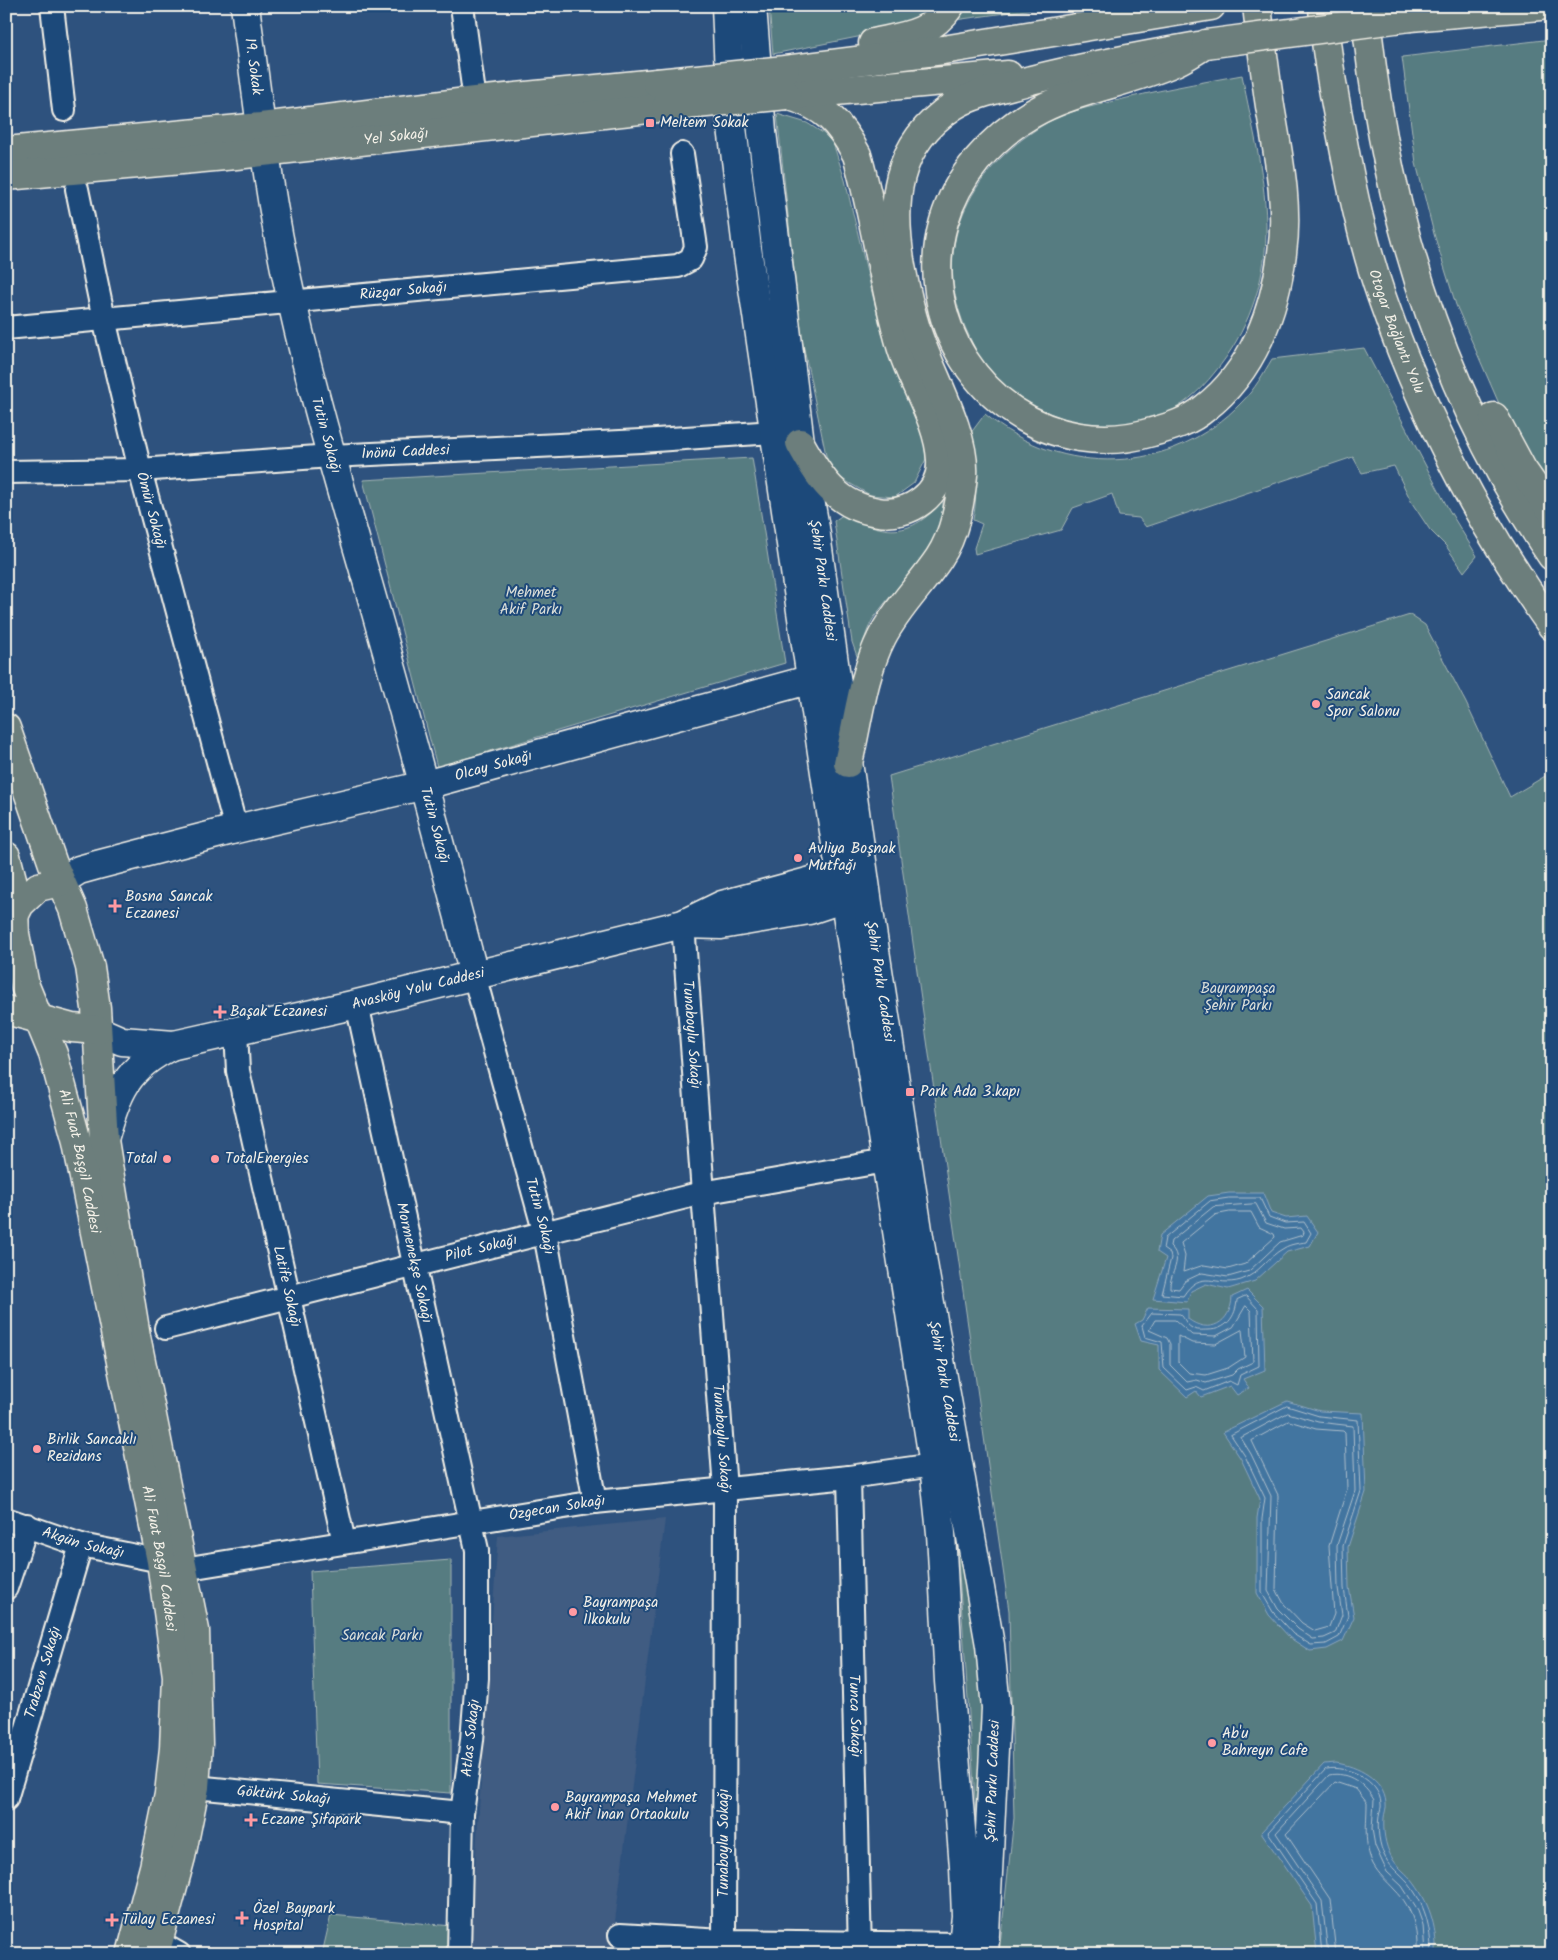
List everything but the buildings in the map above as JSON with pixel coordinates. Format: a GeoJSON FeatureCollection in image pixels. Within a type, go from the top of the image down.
{"type":"FeatureCollection","features":[{"type":"Feature","properties":{"kind":"main road","name":"19. Sokak"},"geometry":{"type":"LineString","coordinates":[[245,6],[263,139]]}},
{"type":"Feature","properties":{"kind":"main road","name":"Şehir Parkı Caddesi"},"geometry":{"type":"LineString","coordinates":[[726,6],[731,119],[774,432],[830,806],[855,886],[990,1645],[996,1708],[970,1951]]}},
{"type":"Feature","properties":{"kind":"main road","name":"Şehir Parkı Caddesi"},"geometry":{"type":"LineString","coordinates":[[752,6],[762,132],[800,443],[815,528],[848,764],[855,886],[886,1161],[934,1465],[941,1533],[949,1681],[970,1951]]}},
{"type":"Feature","properties":{"kind":"main road"},"geometry":{"type":"LineString","coordinates":[[786,82],[866,44],[920,32],[940,21],[950,6]]}},
{"type":"Feature","properties":{"kind":"main road"},"geometry":{"type":"LineString","coordinates":[[786,82],[943,50],[1211,6]]}},
{"type":"Feature","properties":{"kind":"main road"},"geometry":{"type":"LineString","coordinates":[[1206,44],[1176,62],[1060,99],[1026,116],[988,148],[967,173],[955,192],[944,217],[938,247],[936,277],[947,325],[956,348],[985,389],[1011,410],[1039,425],[1072,438],[1108,440],[1141,436],[1178,425],[1204,409],[1231,384],[1252,352],[1273,298],[1283,249],[1280,171],[1257,6]]}},
{"type":"Feature","properties":{"kind":"main road"},"geometry":{"type":"LineString","coordinates":[[1308,6],[1330,76]]}},
{"type":"Feature","properties":{"kind":"main road","name":"Otogar Bağlantı Yolu"},"geometry":{"type":"LineString","coordinates":[[1323,6],[1330,76],[1353,193],[1366,244],[1400,349],[1470,496],[1531,596],[1552,626]]}},
{"type":"Feature","properties":{"kind":"main road"},"geometry":{"type":"LineString","coordinates":[[1365,6],[1371,69],[1388,173],[1405,240],[1433,324],[1472,415],[1510,492],[1552,556]]}},
{"type":"Feature","properties":{"kind":"main road"},"geometry":{"type":"LineString","coordinates":[[848,764],[866,680],[882,637],[941,556],[954,526],[960,503],[963,471],[958,440],[917,331],[906,292],[896,237],[895,195],[902,169],[912,148],[932,122],[955,105],[995,90],[1074,69],[1206,44],[1410,16],[1540,6]]}},
{"type":"Feature","properties":{"kind":"main road"},"geometry":{"type":"LineString","coordinates":[[786,82],[1074,69]]}},
{"type":"Feature","properties":{"kind":"main road","name":"Yel Sokağı"},"geometry":{"type":"LineString","coordinates":[[6,176],[263,139],[786,82]]}},
{"type":"Feature","properties":{"kind":"main road"},"geometry":{"type":"LineString","coordinates":[[786,82],[809,102],[835,120],[846,134],[857,155],[900,344],[936,438],[941,460],[939,477],[933,490],[916,506],[886,514],[862,510],[836,495],[818,476],[800,443]]}},
{"type":"Feature","properties":{"kind":"main road","name":"Yel Sokağı"},"geometry":{"type":"LineString","coordinates":[[6,151],[263,139],[475,101],[661,95]]}},
{"type":"Feature","properties":{"kind":"main road","name":"Tutin Sokağı"},"geometry":{"type":"LineString","coordinates":[[263,139],[292,301],[331,456],[426,785],[474,976]]}},
{"type":"Feature","properties":{"kind":"main road"},"geometry":{"type":"LineString","coordinates":[[1433,324],[1459,355],[1507,444],[1552,512]]}},
{"type":"Feature","properties":{"kind":"main road","name":"Olcay Sokağı"},"geometry":{"type":"LineString","coordinates":[[60,882],[79,870],[236,829],[426,785],[812,679]]}},
{"type":"Feature","properties":{"kind":"main road","name":"Ali Fuat Başgil Caddesi"},"geometry":{"type":"LineString","coordinates":[[6,728],[60,882],[73,909],[90,967],[97,1030],[104,1140],[172,1565],[177,1676],[174,1748],[167,1803],[154,1867],[131,1954]]}},
{"type":"Feature","properties":{"kind":"main road","name":"Ali Fuat Başgil Caddesi"},"geometry":{"type":"LineString","coordinates":[[6,856],[13,883],[10,923],[25,986],[53,1054],[76,1138],[172,1565],[195,1630],[198,1744],[195,1787],[164,1950]]}},
{"type":"Feature","properties":{"kind":"main road","name":"Avasköy Yolu Caddesi"},"geometry":{"type":"LineString","coordinates":[[6,1010],[72,1028],[97,1030],[122,1040],[174,1045],[357,1004],[683,924],[722,905],[819,879],[830,879],[855,886]]}},
{"type":"Feature","properties":{"kind":"main road"},"geometry":{"type":"LineString","coordinates":[[10,923],[20,904],[38,887],[60,882]]}},
{"type":"Feature","properties":{"kind":"main road"},"geometry":{"type":"LineString","coordinates":[[104,1140],[113,1108],[130,1075],[152,1055],[174,1045]]}},
{"type":"Feature","properties":{"kind":"street"},"geometry":{"type":"LineString","coordinates":[[52,6],[64,110]]}},
{"type":"Feature","properties":{"kind":"street"},"geometry":{"type":"LineString","coordinates":[[462,6],[475,101]]}},
{"type":"Feature","properties":{"kind":"street","name":"Rüzgar Sokağı"},"geometry":{"type":"LineString","coordinates":[[6,328],[678,266],[691,260],[696,247],[682,154]]}},
{"type":"Feature","properties":{"kind":"street","name":"Ömür Sokağı"},"geometry":{"type":"LineString","coordinates":[[77,189],[104,319],[140,470],[236,829]]}},
{"type":"Feature","properties":{"kind":"street","name":"İnönü Caddesi"},"geometry":{"type":"LineString","coordinates":[[6,472],[140,470],[331,456],[641,441],[774,432]]}},
{"type":"Feature","properties":{"kind":"street","name":"Tunaboylu Sokağı"},"geometry":{"type":"LineString","coordinates":[[683,924],[725,1489],[724,1947]]}},
{"type":"Feature","properties":{"kind":"street","name":"Tutin Sokağı"},"geometry":{"type":"LineString","coordinates":[[474,976],[546,1234],[595,1502]]}},
{"type":"Feature","properties":{"kind":"street","name":"Mormenekşe Sokağı"},"geometry":{"type":"LineString","coordinates":[[357,1004],[470,1522]]}},
{"type":"Feature","properties":{"kind":"street","name":"Latife Sokağı"},"geometry":{"type":"LineString","coordinates":[[236,1031],[238,1071],[344,1542]]}},
{"type":"Feature","properties":{"kind":"street","name":"Pilot Sokağı"},"geometry":{"type":"LineString","coordinates":[[166,1328],[414,1265],[546,1234],[702,1193],[886,1161]]}},
{"type":"Feature","properties":{"kind":"street","name":"Özgecan Sokağı"},"geometry":{"type":"LineString","coordinates":[[172,1565],[344,1542],[595,1502],[850,1478],[934,1465]]}},
{"type":"Feature","properties":{"kind":"street","name":"Tunca Sokağı"},"geometry":{"type":"LineString","coordinates":[[850,1478],[860,1948]]}},
{"type":"Feature","properties":{"kind":"street"},"geometry":{"type":"LineString","coordinates":[[6,1588],[17,1522]]}},
{"type":"Feature","properties":{"kind":"street","name":"Akgün Sokağı"},"geometry":{"type":"LineString","coordinates":[[17,1522],[81,1545],[172,1565]]}},
{"type":"Feature","properties":{"kind":"street","name":"Atlas Sokağı"},"geometry":{"type":"LineString","coordinates":[[459,1954],[462,1813],[472,1740],[477,1678],[476,1550],[470,1522]]}},
{"type":"Feature","properties":{"kind":"street","name":"Trabzon Sokağı"},"geometry":{"type":"LineString","coordinates":[[6,1799],[81,1545]]}},
{"type":"Feature","properties":{"kind":"street","name":"Göktürk Sokağı"},"geometry":{"type":"LineString","coordinates":[[195,1787],[462,1813]]}},
{"type":"Feature","properties":{"kind":"street"},"geometry":{"type":"LineString","coordinates":[[620,1935],[724,1947],[970,1951]]}},
{"type":"Feature","properties":{"kind":"shaded area"},"geometry":{"type":"Polygon","coordinates":[[[665,1519],[611,1954],[469,1954],[498,1536],[665,1519]]]}},
{"type":"Feature","properties":{"kind":"green space"},"geometry":{"type":"Polygon","coordinates":[[[769,6],[934,6],[912,26],[773,54],[769,6]]]}},
{"type":"Feature","properties":{"kind":"green space"},"geometry":{"type":"Polygon","coordinates":[[[963,6],[1055,6],[955,20],[963,6]]]}},
{"type":"Feature","properties":{"kind":"green space"},"geometry":{"type":"Polygon","coordinates":[[[1552,39],[1552,492],[1511,431],[1456,305],[1434,234],[1416,163],[1402,57],[1552,39]]]}},
{"type":"Feature","properties":{"kind":"green space"},"geometry":{"type":"Polygon","coordinates":[[[1242,75],[1264,194],[1266,214],[1265,253],[1258,289],[1252,307],[1245,324],[1226,357],[1203,386],[1190,398],[1167,414],[1136,425],[1113,427],[1090,425],[1066,419],[1022,399],[1003,385],[981,360],[965,327],[955,296],[952,265],[956,236],[966,208],[980,183],[1000,159],[1023,139],[1050,121],[1064,115],[1143,94],[1242,75]]]}},
{"type":"Feature","properties":{"kind":"green space"},"geometry":{"type":"Polygon","coordinates":[[[777,114],[807,123],[823,133],[833,143],[845,180],[882,334],[923,431],[926,459],[914,483],[895,497],[870,495],[837,476],[827,460],[801,334],[777,114]]]}},
{"type":"Feature","properties":{"kind":"green space"},"geometry":{"type":"Polygon","coordinates":[[[1364,348],[1449,510],[1477,556],[1464,572],[1446,546],[1430,530],[1412,503],[1394,466],[1362,473],[1353,457],[1146,527],[1139,518],[1119,516],[1112,494],[1073,508],[1061,530],[975,554],[974,548],[982,524],[973,520],[976,487],[970,434],[985,414],[1015,435],[1047,450],[1081,458],[1116,460],[1150,455],[1183,444],[1214,426],[1247,397],[1272,359],[1364,348]]]}},
{"type":"Feature","properties":{"kind":"green space","name":"Mehmet Akif Parkı"},"geometry":{"type":"Polygon","coordinates":[[[752,458],[785,663],[437,767],[363,480],[752,458]]]}},
{"type":"Feature","properties":{"kind":"green space"},"geometry":{"type":"Polygon","coordinates":[[[943,501],[941,519],[936,535],[928,550],[873,619],[866,633],[858,659],[852,642],[834,521],[844,514],[873,526],[897,530],[919,522],[943,501]]]}},
{"type":"Feature","properties":{"kind":"green space","name":"Bayrampaşa Şehir Parkı"},"geometry":{"type":"Polygon","coordinates":[[[1410,615],[1425,625],[1466,703],[1510,797],[1552,772],[1552,1954],[999,1954],[1014,1818],[1009,1611],[889,776],[1410,615]]]}},
{"type":"Feature","properties":{"kind":"green space"},"geometry":{"type":"Polygon","coordinates":[[[955,1517],[985,1708],[980,1869],[955,1517]]]}},
{"type":"Feature","properties":{"kind":"green space","name":"Sancak Parkı"},"geometry":{"type":"Polygon","coordinates":[[[451,1560],[451,1793],[317,1784],[310,1571],[451,1560]]]}},
{"type":"Feature","properties":{"kind":"green space"},"geometry":{"type":"Polygon","coordinates":[[[331,1915],[452,1926],[450,1954],[322,1954],[331,1915]]]}},
{"type":"Feature","properties":{"kind":"water"},"geometry":{"type":"Polygon","coordinates":[[[1229,1193],[1263,1193],[1271,1213],[1286,1218],[1307,1216],[1318,1232],[1310,1246],[1287,1252],[1255,1281],[1228,1289],[1206,1284],[1191,1291],[1187,1302],[1153,1299],[1166,1258],[1157,1252],[1160,1235],[1208,1196],[1229,1193]]]}},
{"type":"Feature","properties":{"kind":"water"},"geometry":{"type":"Polygon","coordinates":[[[1247,1290],[1263,1306],[1265,1370],[1243,1379],[1249,1388],[1237,1395],[1230,1386],[1201,1397],[1196,1391],[1187,1397],[1159,1370],[1159,1345],[1141,1341],[1135,1324],[1142,1320],[1148,1308],[1188,1309],[1188,1319],[1196,1324],[1211,1326],[1218,1324],[1228,1314],[1232,1297],[1247,1290]]]}},
{"type":"Feature","properties":{"kind":"water"},"geometry":{"type":"Polygon","coordinates":[[[1287,1401],[1320,1411],[1363,1413],[1366,1492],[1348,1547],[1349,1587],[1354,1617],[1343,1641],[1327,1649],[1310,1651],[1290,1638],[1269,1615],[1257,1593],[1257,1518],[1260,1499],[1241,1459],[1223,1432],[1287,1401]]]}},
{"type":"Feature","properties":{"kind":"water"},"geometry":{"type":"Polygon","coordinates":[[[1336,1763],[1361,1771],[1380,1787],[1386,1803],[1384,1828],[1387,1847],[1393,1860],[1411,1879],[1423,1896],[1431,1914],[1436,1954],[1317,1954],[1312,1906],[1261,1832],[1324,1764],[1336,1763]]]}},
{"type":"Feature","properties":{"kind":"place","name":"Meltem Sokak"},"geometry":{"type":"Point","coordinates":[650,123]}},
{"type":"Feature","properties":{"kind":"place","name":"Sancak Spor Salonu"},"geometry":{"type":"Point","coordinates":[1316,704]}},
{"type":"Feature","properties":{"kind":"place","name":"Avliya Boşnak Mutfağı"},"geometry":{"type":"Point","coordinates":[798,858]}},
{"type":"Feature","properties":{"kind":"place","name":"Bosna Sancak Eczanesi"},"geometry":{"type":"Point","coordinates":[115,906]}},
{"type":"Feature","properties":{"kind":"place","name":"Başak Eczanesi"},"geometry":{"type":"Point","coordinates":[220,1012]}},
{"type":"Feature","properties":{"kind":"place","name":"Park Ada 3.kapı"},"geometry":{"type":"Point","coordinates":[910,1092]}},
{"type":"Feature","properties":{"kind":"place","name":"Total"},"geometry":{"type":"Point","coordinates":[167,1159]}},
{"type":"Feature","properties":{"kind":"place","name":"TotalEnergies"},"geometry":{"type":"Point","coordinates":[215,1159]}},
{"type":"Feature","properties":{"kind":"place","name":"Birlik Sancaklı Rezidans"},"geometry":{"type":"Point","coordinates":[37,1449]}},
{"type":"Feature","properties":{"kind":"place","name":"Bayrampaşa İlkokulu"},"geometry":{"type":"Point","coordinates":[573,1612]}},
{"type":"Feature","properties":{"kind":"place","name":"Ab'u Bahreyn Cafe"},"geometry":{"type":"Point","coordinates":[1212,1743]}},
{"type":"Feature","properties":{"kind":"place","name":"Bayrampaşa Mehmet Akif İnan Ortaokulu"},"geometry":{"type":"Point","coordinates":[555,1807]}},
{"type":"Feature","properties":{"kind":"place","name":"Eczane Şifapark"},"geometry":{"type":"Point","coordinates":[251,1820]}},
{"type":"Feature","properties":{"kind":"place","name":"Özel Baypark Hospital"},"geometry":{"type":"Point","coordinates":[242,1918]}},
{"type":"Feature","properties":{"kind":"place","name":"Tülay Eczanesi"},"geometry":{"type":"Point","coordinates":[112,1920]}}]}
